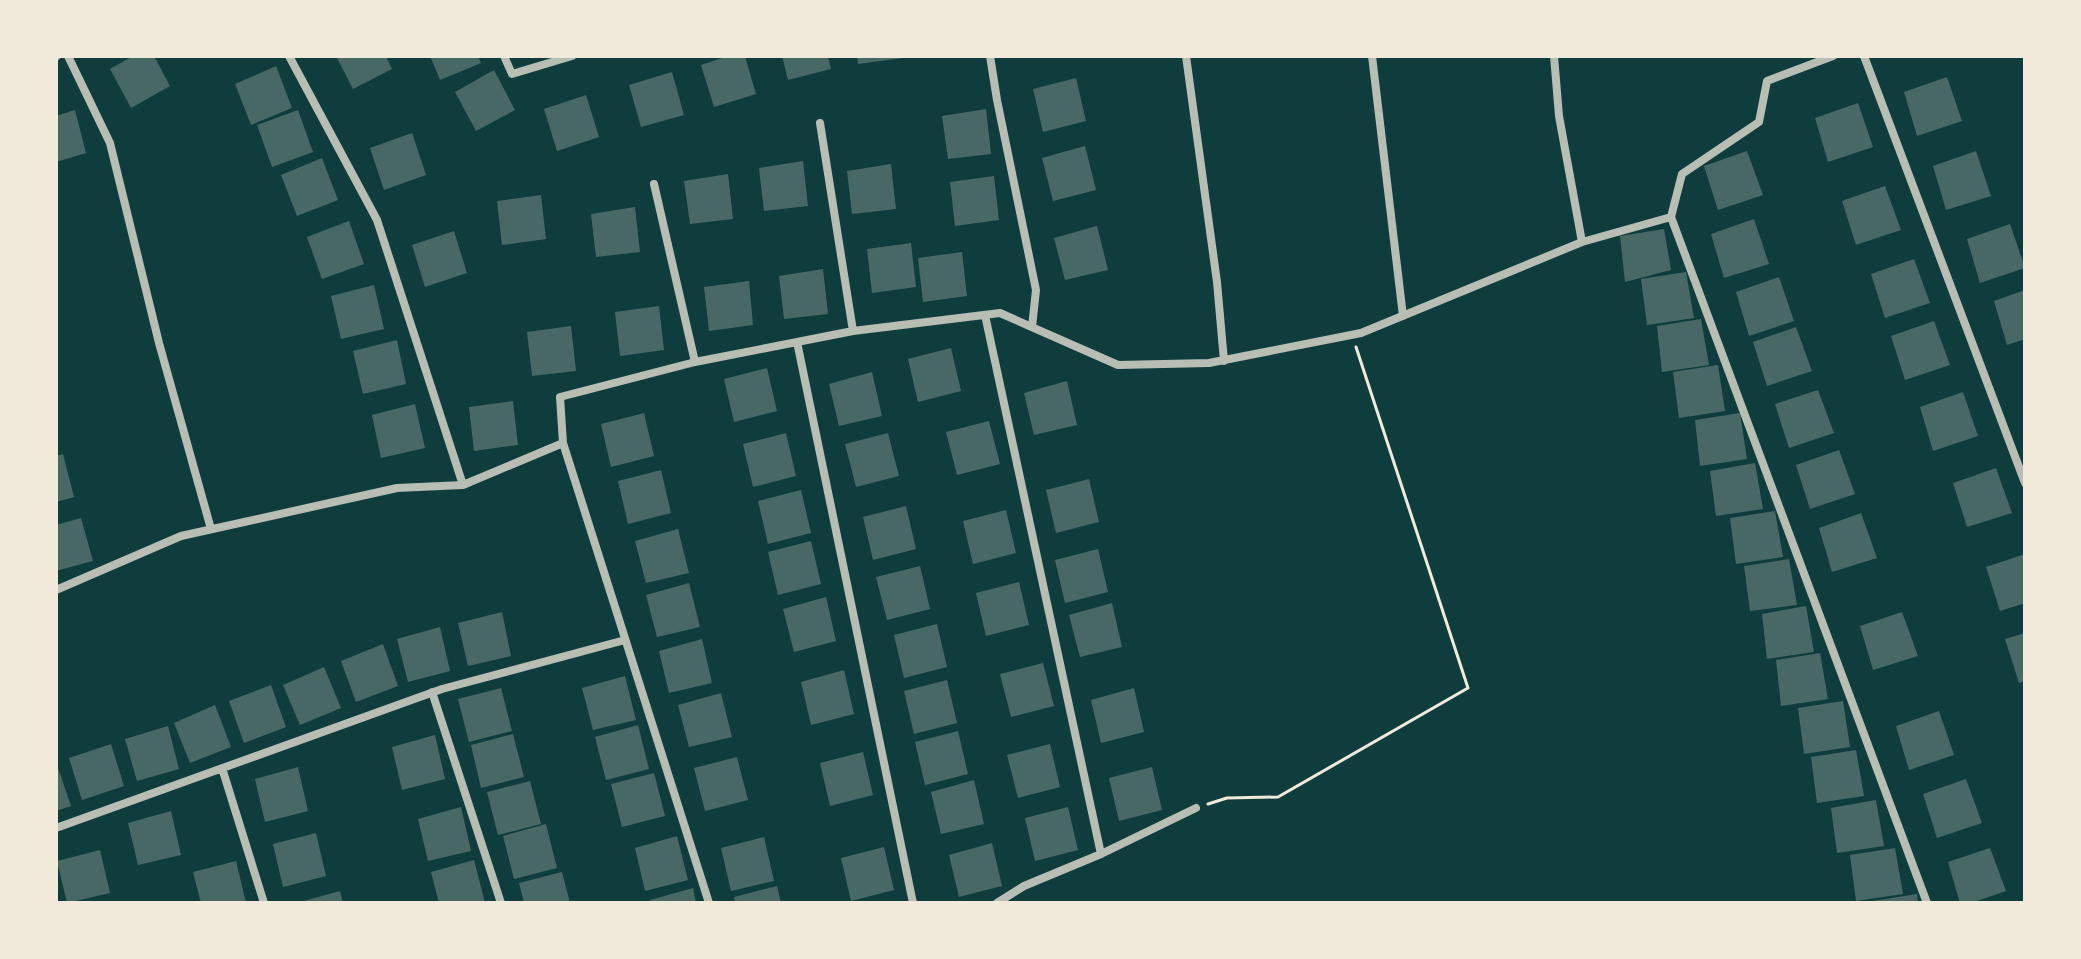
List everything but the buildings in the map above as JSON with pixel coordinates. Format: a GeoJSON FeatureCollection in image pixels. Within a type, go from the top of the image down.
{"type":"FeatureCollection","features":[{"type":"Feature","properties":{"kind":"street"},"geometry":{"type":"LineString","coordinates":[[68,56],[110,143],[159,343],[211,529]]}},
{"type":"Feature","properties":{"kind":"street"},"geometry":{"type":"LineString","coordinates":[[289,56],[377,220],[463,485]]}},
{"type":"Feature","properties":{"kind":"street"},"geometry":{"type":"LineString","coordinates":[[504,56],[512,74],[572,56]]}},
{"type":"Feature","properties":{"kind":"street"},"geometry":{"type":"LineString","coordinates":[[990,56],[1036,290],[1032,327]]}},
{"type":"Feature","properties":{"kind":"street"},"geometry":{"type":"LineString","coordinates":[[1186,56],[1217,282],[1224,361]]}},
{"type":"Feature","properties":{"kind":"street"},"geometry":{"type":"LineString","coordinates":[[1372,56],[1403,316]]}},
{"type":"Feature","properties":{"kind":"street"},"geometry":{"type":"LineString","coordinates":[[1554,56],[1559,116],[1582,242]]}},
{"type":"Feature","properties":{"kind":"street"},"geometry":{"type":"LineString","coordinates":[[1833,56],[1767,81],[1759,122],[1682,174],[1671,217],[1927,903]]}},
{"type":"Feature","properties":{"kind":"street"},"geometry":{"type":"LineString","coordinates":[[1864,56],[2025,483]]}},
{"type":"Feature","properties":{"kind":"street"},"geometry":{"type":"LineString","coordinates":[[820,123],[853,331]]}},
{"type":"Feature","properties":{"kind":"street"},"geometry":{"type":"LineString","coordinates":[[654,184],[695,362]]}},
{"type":"Feature","properties":{"kind":"street"},"geometry":{"type":"LineString","coordinates":[[709,903],[563,443],[560,397],[695,362],[853,331],[1000,313],[1118,365],[1224,361],[1353,335],[1582,242],[1671,217]]}},
{"type":"Feature","properties":{"kind":"street"},"geometry":{"type":"LineString","coordinates":[[985,315],[1101,854]]}},
{"type":"Feature","properties":{"kind":"street"},"geometry":{"type":"LineString","coordinates":[[797,342],[913,903]]}},
{"type":"Feature","properties":{"kind":"street"},"geometry":{"type":"LineString","coordinates":[[56,590],[181,536],[397,488],[463,485],[563,443]]}},
{"type":"Feature","properties":{"kind":"street"},"geometry":{"type":"LineString","coordinates":[[56,828],[432,692],[625,640]]}},
{"type":"Feature","properties":{"kind":"street"},"geometry":{"type":"LineString","coordinates":[[432,692],[501,903]]}},
{"type":"Feature","properties":{"kind":"street"},"geometry":{"type":"LineString","coordinates":[[222,768],[264,903]]}},
{"type":"Feature","properties":{"kind":"street"},"geometry":{"type":"LineString","coordinates":[[997,903],[1024,886],[1101,854],[1196,808]]}},
{"type":"Feature","properties":{"kind":"path"},"geometry":{"type":"LineString","coordinates":[[1196,808],[1227,798],[1278,797],[1468,688],[1353,335]]}}]}
